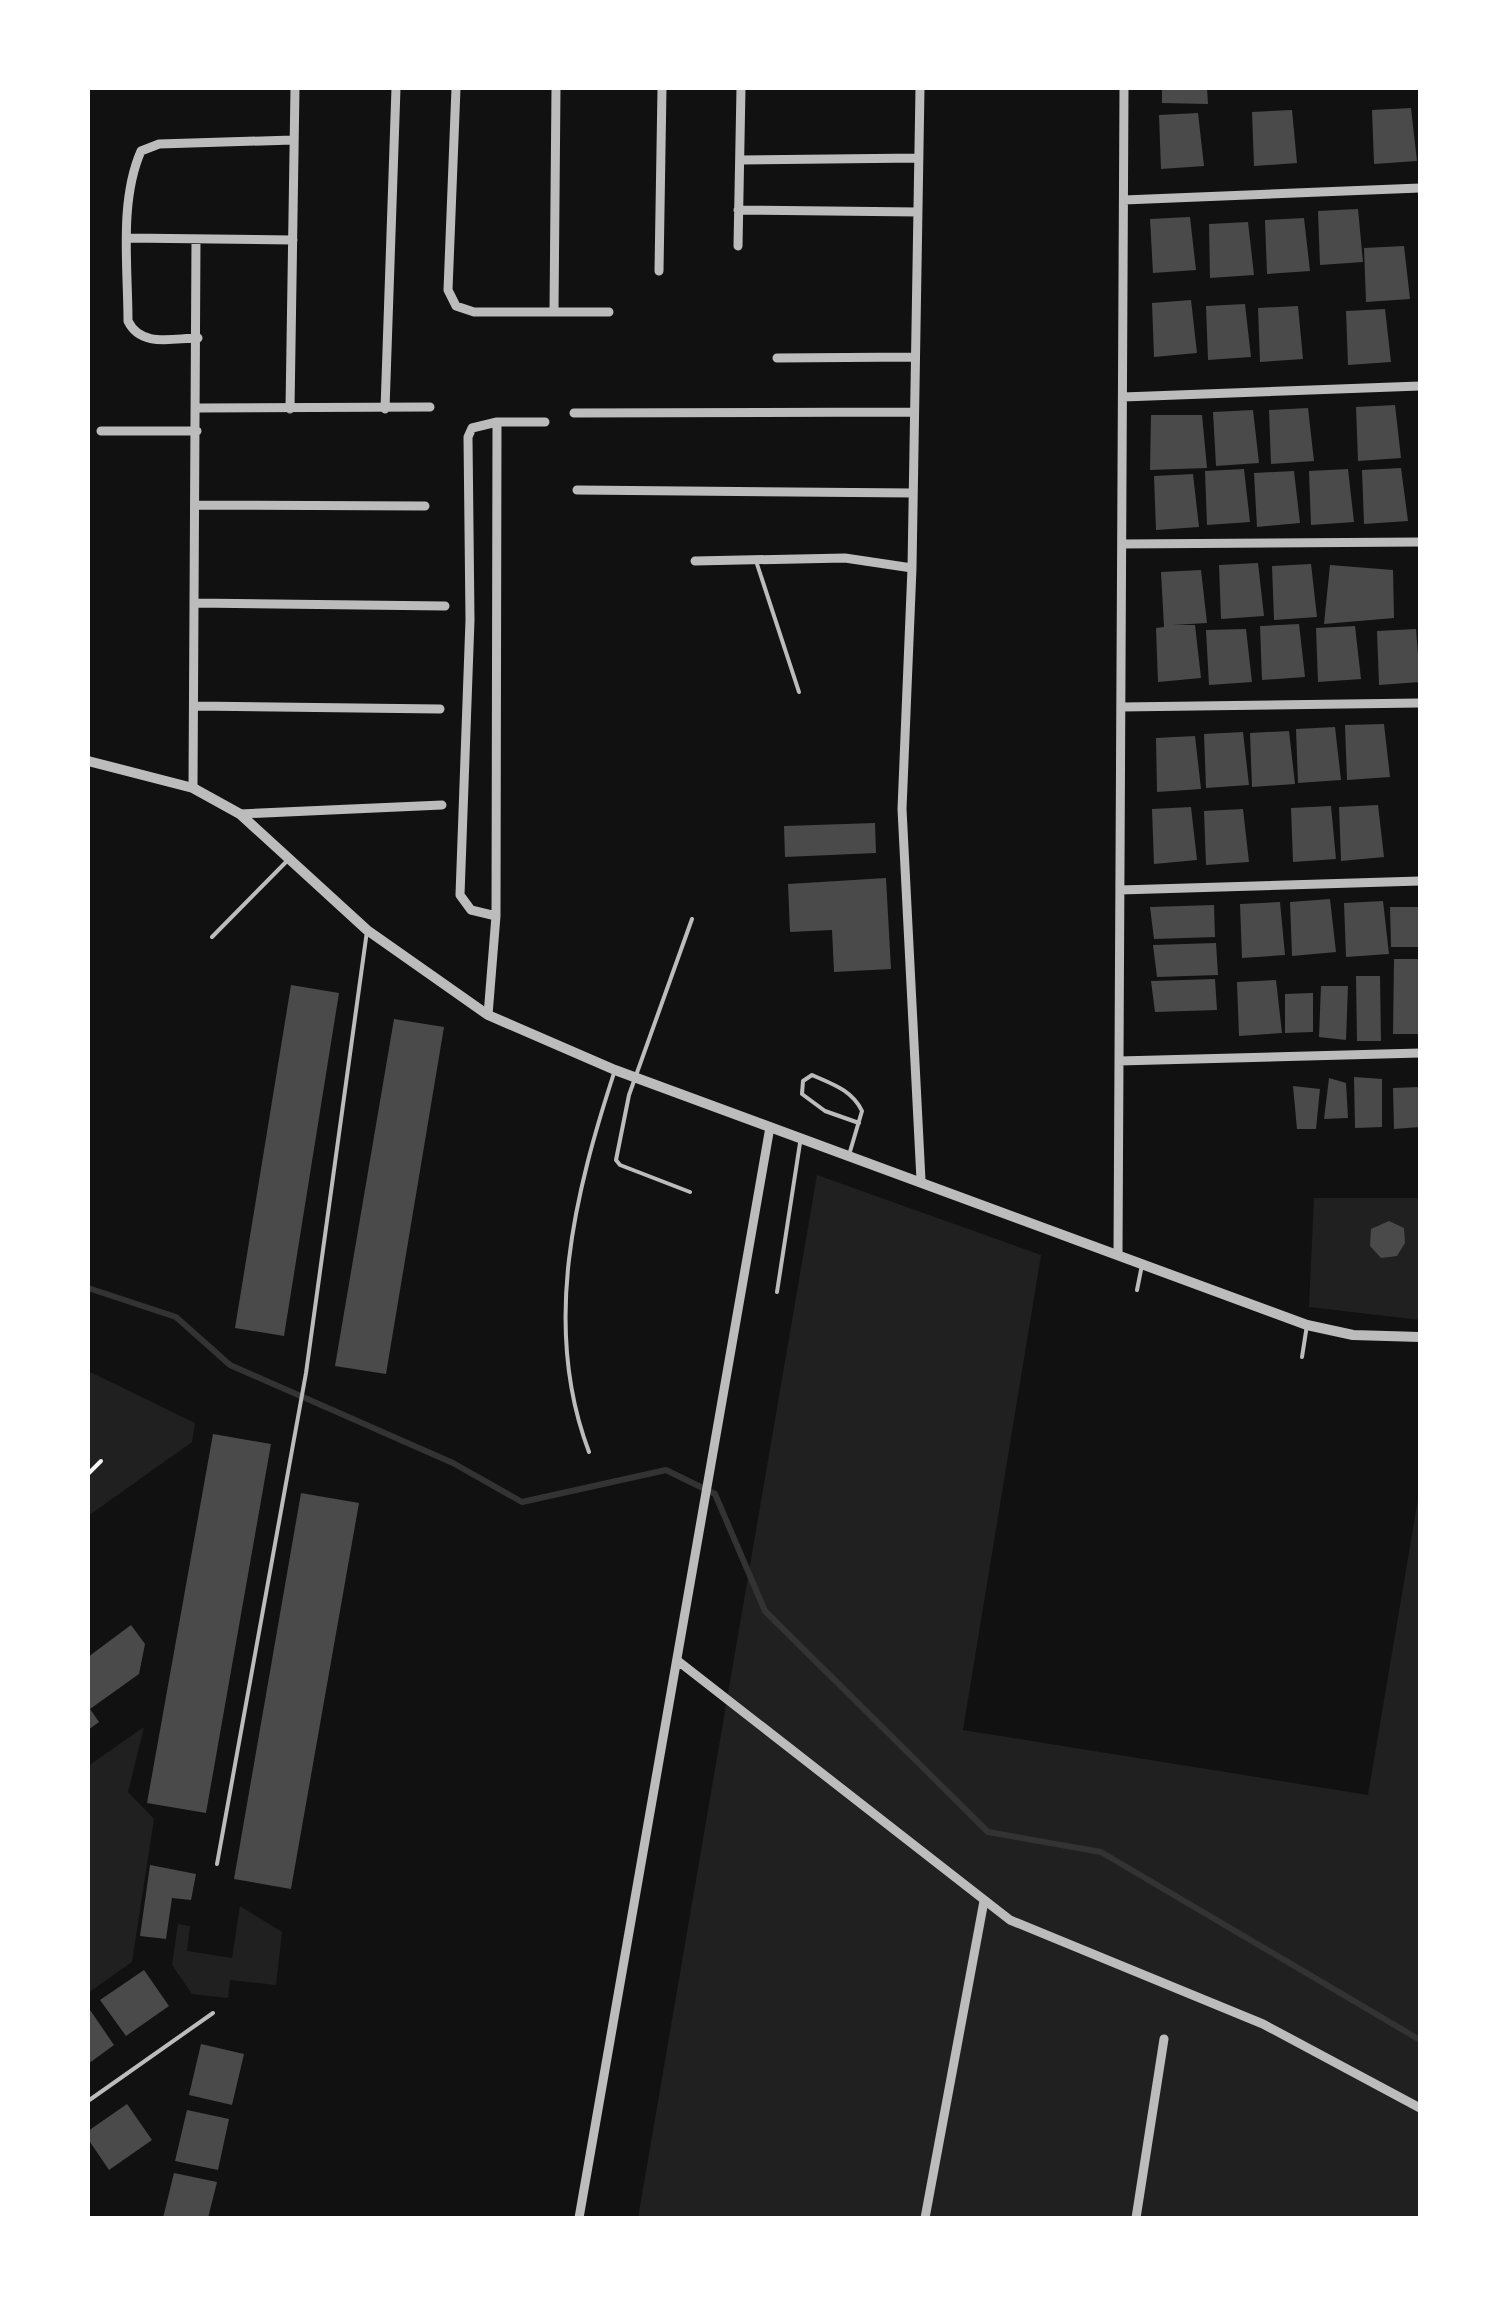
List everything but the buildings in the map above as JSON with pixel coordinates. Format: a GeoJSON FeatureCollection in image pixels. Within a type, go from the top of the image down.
{"type":"FeatureCollection","features":[{"type":"Feature","properties":{"kind":"street"},"geometry":{"type":"LineString","coordinates":[[290,409],[295,88]]}},
{"type":"Feature","properties":{"kind":"street"},"geometry":{"type":"LineString","coordinates":[[384,409],[396,88]]}},
{"type":"Feature","properties":{"kind":"street"},"geometry":{"type":"LineString","coordinates":[[456,88],[448,290],[456,306],[474,312],[609,312]]}},
{"type":"Feature","properties":{"kind":"street"},"geometry":{"type":"LineString","coordinates":[[554,311],[556,88]]}},
{"type":"Feature","properties":{"kind":"street"},"geometry":{"type":"LineString","coordinates":[[658,270],[662,88]]}},
{"type":"Feature","properties":{"kind":"street"},"geometry":{"type":"LineString","coordinates":[[738,246],[741,88]]}},
{"type":"Feature","properties":{"kind":"street"},"geometry":{"type":"LineString","coordinates":[[920,88],[912,568],[902,809],[921,1180]]}},
{"type":"Feature","properties":{"kind":"street"},"geometry":{"type":"LineString","coordinates":[[1118,1254],[1124,88]]}},
{"type":"Feature","properties":{"kind":"street"},"geometry":{"type":"LineString","coordinates":[[198,338],[146,339],[134,332],[128,320],[128,238],[133,169],[140,150],[159,144],[293,140]]}},
{"type":"Feature","properties":{"kind":"street"},"geometry":{"type":"LineString","coordinates":[[740,160],[918,158]]}},
{"type":"Feature","properties":{"kind":"street"},"geometry":{"type":"LineString","coordinates":[[1124,200],[1420,188]]}},
{"type":"Feature","properties":{"kind":"street"},"geometry":{"type":"LineString","coordinates":[[738,210],[918,212]]}},
{"type":"Feature","properties":{"kind":"street"},"geometry":{"type":"LineString","coordinates":[[128,238],[292,240]]}},
{"type":"Feature","properties":{"kind":"street"},"geometry":{"type":"LineString","coordinates":[[193,788],[196,239]]}},
{"type":"Feature","properties":{"kind":"street"},"geometry":{"type":"LineString","coordinates":[[777,358],[915,357]]}},
{"type":"Feature","properties":{"kind":"street"},"geometry":{"type":"LineString","coordinates":[[1123,397],[1420,386]]}},
{"type":"Feature","properties":{"kind":"street"},"geometry":{"type":"LineString","coordinates":[[198,408],[430,407]]}},
{"type":"Feature","properties":{"kind":"street"},"geometry":{"type":"LineString","coordinates":[[574,413],[914,412]]}},
{"type":"Feature","properties":{"kind":"street"},"geometry":{"type":"LineString","coordinates":[[488,1015],[494,986],[496,916],[497,422]]}},
{"type":"Feature","properties":{"kind":"street"},"geometry":{"type":"LineString","coordinates":[[496,916],[471,910],[460,896],[470,620],[468,437],[472,428],[497,422],[544,422]]}},
{"type":"Feature","properties":{"kind":"street"},"geometry":{"type":"LineString","coordinates":[[102,431],[197,431]]}},
{"type":"Feature","properties":{"kind":"street"},"geometry":{"type":"LineString","coordinates":[[576,490],[913,492]]}},
{"type":"Feature","properties":{"kind":"street"},"geometry":{"type":"LineString","coordinates":[[196,505],[425,506]]}},
{"type":"Feature","properties":{"kind":"street"},"geometry":{"type":"LineString","coordinates":[[1122,544],[1420,542]]}},
{"type":"Feature","properties":{"kind":"street"},"geometry":{"type":"LineString","coordinates":[[695,561],[845,558],[912,568]]}},
{"type":"Feature","properties":{"kind":"street"},"geometry":{"type":"LineString","coordinates":[[195,603],[445,606]]}},
{"type":"Feature","properties":{"kind":"street"},"geometry":{"type":"LineString","coordinates":[[1121,707],[1420,703]]}},
{"type":"Feature","properties":{"kind":"street"},"geometry":{"type":"LineString","coordinates":[[194,706],[440,709]]}},
{"type":"Feature","properties":{"kind":"street"},"geometry":{"type":"LineString","coordinates":[[88,761],[193,788],[240,814],[367,930],[488,1015],[614,1070],[921,1180],[1307,1326],[1354,1335],[1420,1337]]}},
{"type":"Feature","properties":{"kind":"street"},"geometry":{"type":"LineString","coordinates":[[240,814],[442,805]]}},
{"type":"Feature","properties":{"kind":"street"},"geometry":{"type":"LineString","coordinates":[[1120,890],[1420,881]]}},
{"type":"Feature","properties":{"kind":"street"},"geometry":{"type":"LineString","coordinates":[[1119,1061],[1420,1053]]}},
{"type":"Feature","properties":{"kind":"street"},"geometry":{"type":"LineString","coordinates":[[579,2218],[770,1127]]}},
{"type":"Feature","properties":{"kind":"street"},"geometry":{"type":"LineString","coordinates":[[678,1661],[1010,1920],[1263,2024],[1420,2108]]}},
{"type":"Feature","properties":{"kind":"street"},"geometry":{"type":"LineString","coordinates":[[925,2218],[984,1901]]}},
{"type":"Feature","properties":{"kind":"street"},"geometry":{"type":"LineString","coordinates":[[1136,2218],[1164,2039]]}},
{"type":"Feature","properties":{"kind":"lane"},"geometry":{"type":"LineString","coordinates":[[755,560],[799,692]]}},
{"type":"Feature","properties":{"kind":"lane"},"geometry":{"type":"LineString","coordinates":[[212,937],[289,859]]}},
{"type":"Feature","properties":{"kind":"lane"},"geometry":{"type":"LineString","coordinates":[[690,1192],[620,1166],[616,1160],[624,1113],[692,918]]}},
{"type":"Feature","properties":{"kind":"lane"},"geometry":{"type":"LineString","coordinates":[[217,1864],[306,1373],[367,930]]}},
{"type":"Feature","properties":{"kind":"lane"},"geometry":{"type":"LineString","coordinates":[[589,1452],[581,1431],[568,1348],[566,1262],[580,1178],[614,1070]]}},
{"type":"Feature","properties":{"kind":"lane"},"geometry":{"type":"LineString","coordinates":[[849,1155],[859,1123],[862,1112],[846,1090],[812,1075],[803,1081],[802,1094],[809,1102],[859,1123]]}},
{"type":"Feature","properties":{"kind":"lane"},"geometry":{"type":"LineString","coordinates":[[777,1292],[801,1138]]}},
{"type":"Feature","properties":{"kind":"lane"},"geometry":{"type":"LineString","coordinates":[[1138,1290],[1143,1264]]}},
{"type":"Feature","properties":{"kind":"lane"},"geometry":{"type":"LineString","coordinates":[[1302,1357],[1307,1326]]}},
{"type":"Feature","properties":{"kind":"lane"},"geometry":{"type":"LineString","coordinates":[[88,2101],[214,2013]]}},
{"type":"Feature","properties":{"kind":"path"},"geometry":{"type":"LineString","coordinates":[[88,1474],[101,1462]]}},
{"type":"Feature","properties":{"kind":"shaded area"},"geometry":{"type":"Polygon","coordinates":[[[817,1175],[1041,1255],[963,1730],[1368,1795],[1420,1487],[1420,2218],[638,2218],[817,1175]]]}},
{"type":"Feature","properties":{"kind":"shaded area"},"geometry":{"type":"Polygon","coordinates":[[[1314,1198],[1420,1198],[1420,1320],[1309,1307],[1314,1198]]]}},
{"type":"Feature","properties":{"kind":"shaded area"},"geometry":{"type":"Polygon","coordinates":[[[88,1371],[195,1423],[192,1442],[88,1516],[88,1371]]]}},
{"type":"Feature","properties":{"kind":"shaded area"},"geometry":{"type":"Polygon","coordinates":[[[144,1727],[128,1792],[154,1819],[132,1962],[88,1993],[88,1766],[144,1727]]]}},
{"type":"Feature","properties":{"kind":"shaded area"},"geometry":{"type":"Polygon","coordinates":[[[240,1906],[282,1932],[276,1985],[230,1980],[228,1998],[192,1994],[172,1965],[178,1924],[190,1926],[187,1951],[232,1958],[240,1906]]]}},
{"type":"Feature","properties":{"kind":"waterway"},"geometry":{"type":"LineString","coordinates":[[88,1288],[176,1317],[230,1365],[453,1463],[522,1502],[666,1470],[715,1494],[765,1611],[988,1832],[1101,1852],[1420,2040]]}}]}
